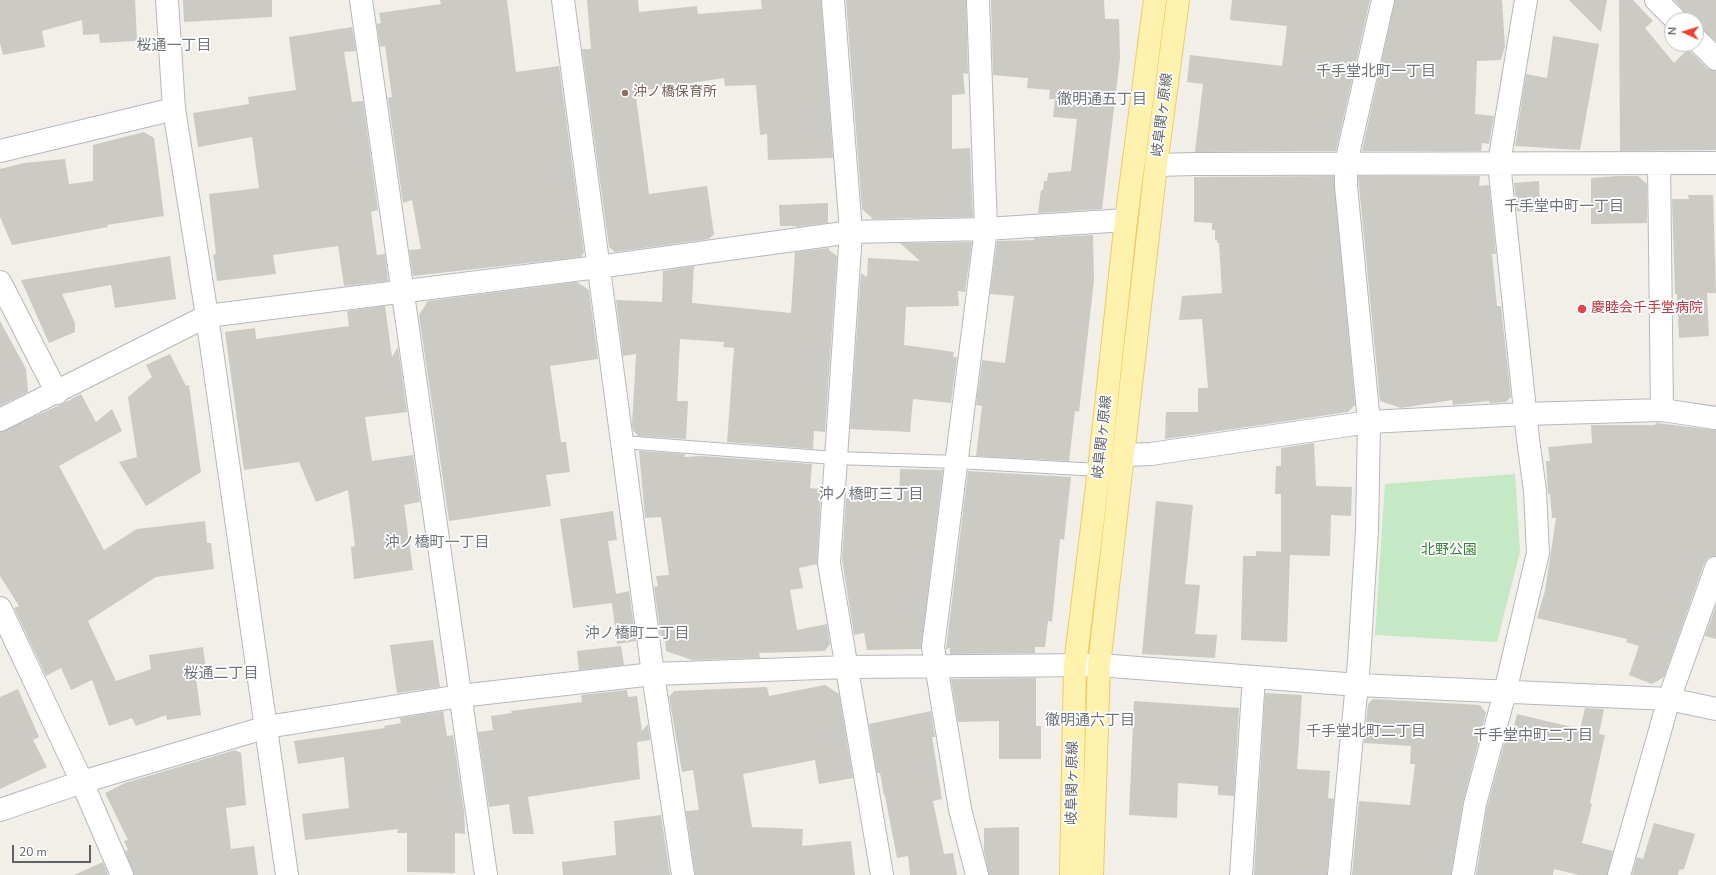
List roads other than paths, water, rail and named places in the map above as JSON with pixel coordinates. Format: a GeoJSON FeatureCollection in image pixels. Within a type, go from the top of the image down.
{"type":"FeatureCollection","features":[{"type":"Feature","properties":{"kind":"main road","name":"岐阜関ヶ原線"},"geometry":{"type":"LineString","coordinates":[[1071,875],[1075,665],[1099,470],[1126,220],[1155,0]]}},
{"type":"Feature","properties":{"kind":"main road","name":"岐阜関ヶ原線"},"geometry":{"type":"LineString","coordinates":[[1092,875],[1099,665],[1156,165],[1178,0]]}},
{"type":"Feature","properties":{"kind":"street"},"geometry":{"type":"LineString","coordinates":[[167,0],[174,109],[207,316],[267,727],[286,875]]}},
{"type":"Feature","properties":{"kind":"street"},"geometry":{"type":"LineString","coordinates":[[361,0],[486,875]]}},
{"type":"Feature","properties":{"kind":"street"},"geometry":{"type":"LineString","coordinates":[[563,0],[653,674],[683,875]]}},
{"type":"Feature","properties":{"kind":"street"},"geometry":{"type":"LineString","coordinates":[[833,0],[851,232],[829,563],[882,875]]}},
{"type":"Feature","properties":{"kind":"street"},"geometry":{"type":"LineString","coordinates":[[977,875],[960,810],[933,647],[986,229],[978,0]]}},
{"type":"Feature","properties":{"kind":"street"},"geometry":{"type":"LineString","coordinates":[[1339,875],[1358,685],[1367,530],[1369,422],[1346,186],[1346,163],[1383,0]]}},
{"type":"Feature","properties":{"kind":"street"},"geometry":{"type":"LineString","coordinates":[[1463,875],[1475,804],[1505,692],[1538,553],[1535,492],[1499,162],[1526,0]]}},
{"type":"Feature","properties":{"kind":"street"},"geometry":{"type":"LineString","coordinates":[[1656,0],[1668,12]]}},
{"type":"Feature","properties":{"kind":"street"},"geometry":{"type":"LineString","coordinates":[[1704,47],[1716,59]]}},
{"type":"Feature","properties":{"kind":"street"},"geometry":{"type":"LineString","coordinates":[[0,151],[174,109]]}},
{"type":"Feature","properties":{"kind":"street"},"geometry":{"type":"LineString","coordinates":[[1156,165],[1499,162],[1716,163]]}},
{"type":"Feature","properties":{"kind":"street"},"geometry":{"type":"LineString","coordinates":[[1659,163],[1662,410]]}},
{"type":"Feature","properties":{"kind":"street"},"geometry":{"type":"LineString","coordinates":[[0,420],[57,393],[207,316],[598,267],[851,232],[986,229],[1126,220]]}},
{"type":"Feature","properties":{"kind":"street"},"geometry":{"type":"LineString","coordinates":[[0,282],[57,393]]}},
{"type":"Feature","properties":{"kind":"street"},"geometry":{"type":"LineString","coordinates":[[1123,455],[1151,454],[1369,422],[1526,414],[1662,410],[1716,418]]}},
{"type":"Feature","properties":{"kind":"street"},"geometry":{"type":"LineString","coordinates":[[1620,875],[1669,699],[1716,568]]}},
{"type":"Feature","properties":{"kind":"street"},"geometry":{"type":"LineString","coordinates":[[0,608],[82,782],[122,875]]}},
{"type":"Feature","properties":{"kind":"street"},"geometry":{"type":"LineString","coordinates":[[0,810],[82,782],[267,727],[460,696],[653,674],[847,667],[1099,665],[1358,685],[1669,699],[1716,709]]}},
{"type":"Feature","properties":{"kind":"street"},"geometry":{"type":"LineString","coordinates":[[1240,875],[1254,677]]}},
{"type":"Feature","properties":{"kind":"lane"},"geometry":{"type":"LineString","coordinates":[[622,442],[836,458],[957,462],[1099,470]]}},
{"type":"Feature","properties":{"kind":"place","name":"沖ノ橋保育所"},"geometry":{"type":"Point","coordinates":[625,93]}},
{"type":"Feature","properties":{"kind":"place","name":"慶睦会千手堂病院"},"geometry":{"type":"Point","coordinates":[1582,309]}},
{"type":"Feature","properties":{"kind":"district","name":"桜通一丁目"},"geometry":{"type":"Point","coordinates":[174,46]}},
{"type":"Feature","properties":{"kind":"district","name":"千手堂北町一丁目"},"geometry":{"type":"Point","coordinates":[1376,72]}},
{"type":"Feature","properties":{"kind":"district","name":"徹明通五丁目"},"geometry":{"type":"Point","coordinates":[1102,100]}},
{"type":"Feature","properties":{"kind":"district","name":"千手堂中町一丁目"},"geometry":{"type":"Point","coordinates":[1564,207]}},
{"type":"Feature","properties":{"kind":"district","name":"沖ノ橋町三丁目"},"geometry":{"type":"Point","coordinates":[871,495]}},
{"type":"Feature","properties":{"kind":"district","name":"沖ノ橋町一丁目"},"geometry":{"type":"Point","coordinates":[437,543]}},
{"type":"Feature","properties":{"kind":"district","name":"沖ノ橋町二丁目"},"geometry":{"type":"Point","coordinates":[637,634]}},
{"type":"Feature","properties":{"kind":"district","name":"桜通二丁目"},"geometry":{"type":"Point","coordinates":[221,674]}},
{"type":"Feature","properties":{"kind":"district","name":"徹明通六丁目"},"geometry":{"type":"Point","coordinates":[1090,721]}},
{"type":"Feature","properties":{"kind":"district","name":"千手堂北町二丁目"},"geometry":{"type":"Point","coordinates":[1366,732]}},
{"type":"Feature","properties":{"kind":"district","name":"千手堂中町二丁目"},"geometry":{"type":"Point","coordinates":[1533,736]}},
{"type":"Feature","properties":{"kind":"park label","name":"北野公園"},"geometry":{"type":"Point","coordinates":[1449,551]}}]}
